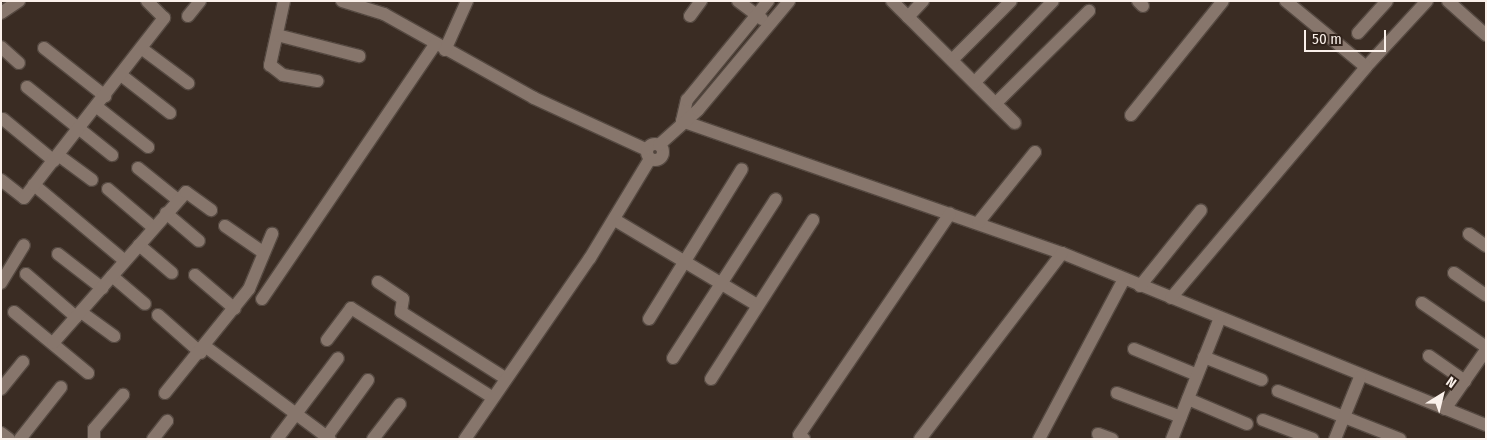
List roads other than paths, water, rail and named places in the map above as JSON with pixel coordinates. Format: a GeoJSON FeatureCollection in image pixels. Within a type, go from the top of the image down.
{"type":"FeatureCollection","features":[{"type":"Feature","properties":{"kind":"street"},"geometry":{"type":"LineString","coordinates":[[1,13],[20,1]]}},
{"type":"Feature","properties":{"kind":"street"},"geometry":{"type":"LineString","coordinates":[[1,180],[24,198],[97,107],[164,18],[147,1]]}},
{"type":"Feature","properties":{"kind":"street"},"geometry":{"type":"LineString","coordinates":[[188,16],[200,1]]}},
{"type":"Feature","properties":{"kind":"street"},"geometry":{"type":"LineString","coordinates":[[284,1],[270,65],[274,70],[317,82]]}},
{"type":"Feature","properties":{"kind":"street"},"geometry":{"type":"LineString","coordinates":[[342,1],[384,14],[440,47],[649,154]]}},
{"type":"Feature","properties":{"kind":"street"},"geometry":{"type":"LineString","coordinates":[[262,299],[440,47],[468,1]]}},
{"type":"Feature","properties":{"kind":"street"},"geometry":{"type":"LineString","coordinates":[[690,16],[701,1]]}},
{"type":"Feature","properties":{"kind":"street"},"geometry":{"type":"LineString","coordinates":[[738,1],[768,24]]}},
{"type":"Feature","properties":{"kind":"street"},"geometry":{"type":"LineString","coordinates":[[682,121],[687,100],[768,1]]}},
{"type":"Feature","properties":{"kind":"street"},"geometry":{"type":"LineString","coordinates":[[465,439],[615,220],[649,154],[682,121],[698,110],[789,1]]}},
{"type":"Feature","properties":{"kind":"street"},"geometry":{"type":"LineString","coordinates":[[892,1],[1015,123]]}},
{"type":"Feature","properties":{"kind":"street"},"geometry":{"type":"LineString","coordinates":[[908,17],[923,1]]}},
{"type":"Feature","properties":{"kind":"street"},"geometry":{"type":"LineString","coordinates":[[992,1],[1001,11]]}},
{"type":"Feature","properties":{"kind":"street"},"geometry":{"type":"LineString","coordinates":[[952,60],[1011,1]]}},
{"type":"Feature","properties":{"kind":"street"},"geometry":{"type":"LineString","coordinates":[[975,82],[1054,1]]}},
{"type":"Feature","properties":{"kind":"street"},"geometry":{"type":"LineString","coordinates":[[1131,115],[1223,1]]}},
{"type":"Feature","properties":{"kind":"street"},"geometry":{"type":"LineString","coordinates":[[1286,1],[1366,68]]}},
{"type":"Feature","properties":{"kind":"street"},"geometry":{"type":"LineString","coordinates":[[1358,33],[1387,1]]}},
{"type":"Feature","properties":{"kind":"street"},"geometry":{"type":"LineString","coordinates":[[1171,298],[1366,68],[1427,1]]}},
{"type":"Feature","properties":{"kind":"street"},"geometry":{"type":"LineString","coordinates":[[1448,1],[1486,35]]}},
{"type":"Feature","properties":{"kind":"street"},"geometry":{"type":"LineString","coordinates":[[996,103],[1089,11]]}},
{"type":"Feature","properties":{"kind":"street"},"geometry":{"type":"LineString","coordinates":[[277,35],[360,56]]}},
{"type":"Feature","properties":{"kind":"street"},"geometry":{"type":"LineString","coordinates":[[1,47],[19,63]]}},
{"type":"Feature","properties":{"kind":"street"},"geometry":{"type":"LineString","coordinates":[[44,48],[105,96]]}},
{"type":"Feature","properties":{"kind":"street"},"geometry":{"type":"LineString","coordinates":[[141,48],[188,82]]}},
{"type":"Feature","properties":{"kind":"street"},"geometry":{"type":"LineString","coordinates":[[121,75],[170,113]]}},
{"type":"Feature","properties":{"kind":"street"},"geometry":{"type":"LineString","coordinates":[[27,87],[112,155]]}},
{"type":"Feature","properties":{"kind":"street"},"geometry":{"type":"LineString","coordinates":[[97,107],[148,147]]}},
{"type":"Feature","properties":{"kind":"street"},"geometry":{"type":"LineString","coordinates":[[3,119],[56,158],[92,180]]}},
{"type":"Feature","properties":{"kind":"street"},"geometry":{"type":"LineString","coordinates":[[682,121],[1062,253],[1360,377],[1486,425]]}},
{"type":"Feature","properties":{"kind":"street"},"geometry":{"type":"LineString","coordinates":[[978,223],[1035,152]]}},
{"type":"Feature","properties":{"kind":"street"},"geometry":{"type":"LineString","coordinates":[[138,168],[178,200]]}},
{"type":"Feature","properties":{"kind":"street"},"geometry":{"type":"LineString","coordinates":[[649,319],[742,169]]}},
{"type":"Feature","properties":{"kind":"street"},"geometry":{"type":"LineString","coordinates":[[34,185],[126,261]]}},
{"type":"Feature","properties":{"kind":"street"},"geometry":{"type":"LineString","coordinates":[[108,190],[154,228]]}},
{"type":"Feature","properties":{"kind":"street"},"geometry":{"type":"LineString","coordinates":[[53,343],[186,192],[211,210]]}},
{"type":"Feature","properties":{"kind":"street"},"geometry":{"type":"LineString","coordinates":[[673,358],[776,199]]}},
{"type":"Feature","properties":{"kind":"street"},"geometry":{"type":"LineString","coordinates":[[1140,286],[1201,210]]}},
{"type":"Feature","properties":{"kind":"street"},"geometry":{"type":"LineString","coordinates":[[166,213],[199,241]]}},
{"type":"Feature","properties":{"kind":"street"},"geometry":{"type":"LineString","coordinates":[[804,439],[799,435],[950,214]]}},
{"type":"Feature","properties":{"kind":"street"},"geometry":{"type":"LineString","coordinates":[[615,220],[757,305]]}},
{"type":"Feature","properties":{"kind":"street"},"geometry":{"type":"LineString","coordinates":[[711,379],[812,220]]}},
{"type":"Feature","properties":{"kind":"street"},"geometry":{"type":"LineString","coordinates":[[226,226],[264,253]]}},
{"type":"Feature","properties":{"kind":"street"},"geometry":{"type":"LineString","coordinates":[[165,393],[204,350],[250,289],[272,234]]}},
{"type":"Feature","properties":{"kind":"street"},"geometry":{"type":"LineString","coordinates":[[1469,234],[1486,246]]}},
{"type":"Feature","properties":{"kind":"street"},"geometry":{"type":"LineString","coordinates":[[2,282],[24,245]]}},
{"type":"Feature","properties":{"kind":"street"},"geometry":{"type":"LineString","coordinates":[[139,245],[172,273]]}},
{"type":"Feature","properties":{"kind":"street"},"geometry":{"type":"LineString","coordinates":[[920,439],[1062,253]]}},
{"type":"Feature","properties":{"kind":"street"},"geometry":{"type":"LineString","coordinates":[[58,254],[102,288]]}},
{"type":"Feature","properties":{"kind":"street"},"geometry":{"type":"LineString","coordinates":[[1454,273],[1486,295]]}},
{"type":"Feature","properties":{"kind":"street"},"geometry":{"type":"LineString","coordinates":[[26,274],[78,314],[114,336]]}},
{"type":"Feature","properties":{"kind":"street"},"geometry":{"type":"LineString","coordinates":[[195,275],[235,309]]}},
{"type":"Feature","properties":{"kind":"street"},"geometry":{"type":"LineString","coordinates":[[112,276],[145,304]]}},
{"type":"Feature","properties":{"kind":"street"},"geometry":{"type":"LineString","coordinates":[[1039,439],[1124,279]]}},
{"type":"Feature","properties":{"kind":"street"},"geometry":{"type":"LineString","coordinates":[[378,282],[403,300],[400,312],[505,378]]}},
{"type":"Feature","properties":{"kind":"street"},"geometry":{"type":"LineString","coordinates":[[1422,303],[1485,353],[1445,409]]}},
{"type":"Feature","properties":{"kind":"street"},"geometry":{"type":"LineString","coordinates":[[327,340],[351,308],[492,397]]}},
{"type":"Feature","properties":{"kind":"street"},"geometry":{"type":"LineString","coordinates":[[14,312],[88,373]]}},
{"type":"Feature","properties":{"kind":"street"},"geometry":{"type":"LineString","coordinates":[[158,315],[204,350],[297,414],[327,438],[368,380]]}},
{"type":"Feature","properties":{"kind":"street"},"geometry":{"type":"LineString","coordinates":[[1172,439],[1220,318]]}},
{"type":"Feature","properties":{"kind":"street"},"geometry":{"type":"LineString","coordinates":[[1134,350],[1197,375]]}},
{"type":"Feature","properties":{"kind":"street"},"geometry":{"type":"LineString","coordinates":[[1429,356],[1465,381]]}},
{"type":"Feature","properties":{"kind":"street"},"geometry":{"type":"LineString","coordinates":[[277,439],[338,358]]}},
{"type":"Feature","properties":{"kind":"street"},"geometry":{"type":"LineString","coordinates":[[1204,358],[1262,380]]}},
{"type":"Feature","properties":{"kind":"street"},"geometry":{"type":"LineString","coordinates":[[1,389],[23,362]]}},
{"type":"Feature","properties":{"kind":"street"},"geometry":{"type":"LineString","coordinates":[[1335,439],[1360,377]]}},
{"type":"Feature","properties":{"kind":"street"},"geometry":{"type":"LineString","coordinates":[[20,439],[61,387]]}},
{"type":"Feature","properties":{"kind":"street"},"geometry":{"type":"LineString","coordinates":[[1117,392],[1181,417]]}},
{"type":"Feature","properties":{"kind":"street"},"geometry":{"type":"LineString","coordinates":[[1278,392],[1344,415],[1400,439]]}},
{"type":"Feature","properties":{"kind":"street"},"geometry":{"type":"LineString","coordinates":[[94,439],[94,429],[123,395]]}},
{"type":"Feature","properties":{"kind":"street"},"geometry":{"type":"LineString","coordinates":[[1188,399],[1247,424]]}},
{"type":"Feature","properties":{"kind":"street"},"geometry":{"type":"LineString","coordinates":[[373,439],[400,404]]}},
{"type":"Feature","properties":{"kind":"street"},"geometry":{"type":"LineString","coordinates":[[1262,420],[1313,439]]}},
{"type":"Feature","properties":{"kind":"street"},"geometry":{"type":"LineString","coordinates":[[153,439],[167,421]]}},
{"type":"Feature","properties":{"kind":"street"},"geometry":{"type":"LineString","coordinates":[[1,433],[9,439]]}},
{"type":"Feature","properties":{"kind":"street"},"geometry":{"type":"LineString","coordinates":[[1098,434],[1112,439]]}}]}
